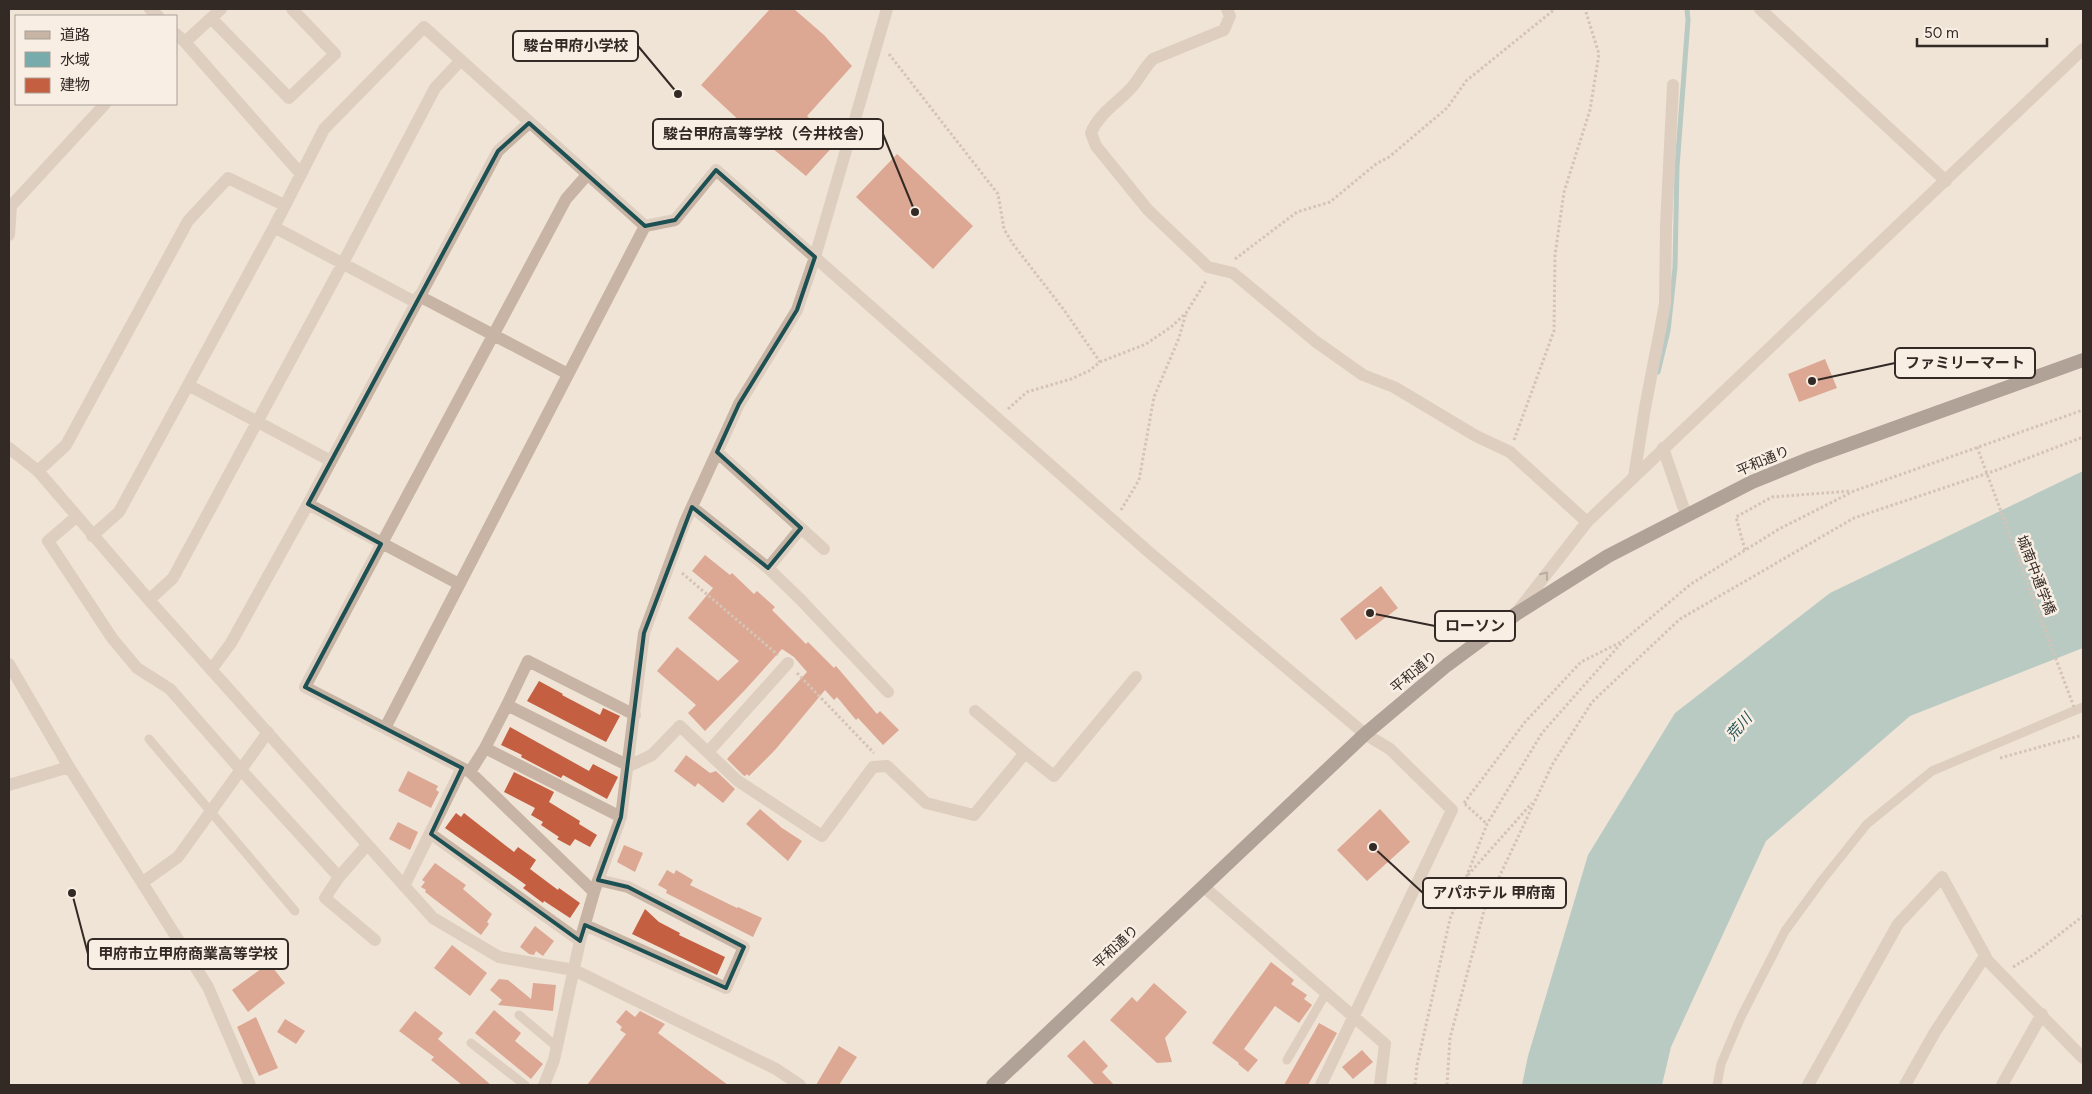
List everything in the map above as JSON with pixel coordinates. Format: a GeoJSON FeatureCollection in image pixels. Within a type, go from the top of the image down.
{"type":"FeatureCollection","features":[{"type":"Feature","properties":{"kind":"highway","name":"平和通り"},"geometry":{"type":"LineString","coordinates":[[993,1085],[1365,734],[1447,665],[1516,614],[1608,556],[1752,482],[1810,458],[2083,360]]}},
{"type":"Feature","properties":{"kind":"street"},"geometry":{"type":"LineString","coordinates":[[221,9],[211,18],[180,38],[300,173]]}},
{"type":"Feature","properties":{"kind":"street"},"geometry":{"type":"LineString","coordinates":[[211,18],[290,98],[335,54],[292,9]]}},
{"type":"Feature","properties":{"kind":"street"},"geometry":{"type":"LineString","coordinates":[[544,1085],[549,1077],[557,1046],[580,940],[596,886],[621,817],[629,766],[644,633],[692,507],[739,404],[797,310],[815,257],[887,9]]}},
{"type":"Feature","properties":{"kind":"street"},"geometry":{"type":"LineString","coordinates":[[1227,9],[1230,16],[1224,30],[1153,59],[1145,67],[1134,86],[1096,121],[1091,133],[1096,146],[1148,210],[1208,267],[1233,273],[1314,341],[1363,375],[1394,387],[1476,436],[1510,452],[1587,522]]}},
{"type":"Feature","properties":{"kind":"street"},"geometry":{"type":"LineString","coordinates":[[1760,9],[1946,181]]}},
{"type":"Feature","properties":{"kind":"street"},"geometry":{"type":"LineString","coordinates":[[92,536],[119,512],[324,130],[424,27],[645,226]]}},
{"type":"Feature","properties":{"kind":"street"},"geometry":{"type":"LineString","coordinates":[[1516,614],[1587,522],[2083,49]]}},
{"type":"Feature","properties":{"kind":"street"},"geometry":{"type":"LineString","coordinates":[[149,600],[173,578],[435,88],[461,60]]}},
{"type":"Feature","properties":{"kind":"street"},"geometry":{"type":"LineString","coordinates":[[1634,477],[1665,304],[1666,226],[1673,85]]}},
{"type":"Feature","properties":{"kind":"street"},"geometry":{"type":"LineString","coordinates":[[9,235],[11,206],[104,105]]}},
{"type":"Feature","properties":{"kind":"street"},"geometry":{"type":"LineString","coordinates":[[211,670],[231,643],[308,504],[498,151],[529,123]]}},
{"type":"Feature","properties":{"kind":"street"},"geometry":{"type":"LineString","coordinates":[[645,226],[675,220],[716,170],[1114,521],[1365,734],[1390,749],[1452,810],[1320,1085]]}},
{"type":"Feature","properties":{"kind":"street"},"geometry":{"type":"LineString","coordinates":[[585,925],[726,988],[744,947],[628,887],[596,886],[466,770],[305,687],[566,198],[587,175]]}},
{"type":"Feature","properties":{"kind":"street"},"geometry":{"type":"LineString","coordinates":[[38,471],[66,445],[188,221],[214,192],[228,178],[284,205]]}},
{"type":"Feature","properties":{"kind":"street"},"geometry":{"type":"LineString","coordinates":[[274,226],[343,263],[568,374]]}},
{"type":"Feature","properties":{"kind":"street"},"geometry":{"type":"LineString","coordinates":[[385,728],[645,226]]}},
{"type":"Feature","properties":{"kind":"street"},"geometry":{"type":"LineString","coordinates":[[188,385],[331,461]]}},
{"type":"Feature","properties":{"kind":"street"},"geometry":{"type":"LineString","coordinates":[[9,448],[38,471],[92,536],[433,918],[499,957],[574,970],[776,1069],[800,1085]]}},
{"type":"Feature","properties":{"kind":"street"},"geometry":{"type":"LineString","coordinates":[[1663,448],[1686,515]]}},
{"type":"Feature","properties":{"kind":"street"},"geometry":{"type":"LineString","coordinates":[[717,452],[824,549]]}},
{"type":"Feature","properties":{"kind":"street"},"geometry":{"type":"LineString","coordinates":[[308,504],[380,544],[459,584]]}},
{"type":"Feature","properties":{"kind":"street"},"geometry":{"type":"LineString","coordinates":[[692,507],[768,568],[888,692]]}},
{"type":"Feature","properties":{"kind":"street"},"geometry":{"type":"LineString","coordinates":[[76,517],[48,541],[112,638],[137,668],[170,689],[339,877]]}},
{"type":"Feature","properties":{"kind":"street"},"geometry":{"type":"LineString","coordinates":[[768,568],[801,528]]}},
{"type":"Feature","properties":{"kind":"street"},"geometry":{"type":"LineString","coordinates":[[404,886],[466,770],[485,748],[528,661],[635,715]]}},
{"type":"Feature","properties":{"kind":"street"},"geometry":{"type":"LineString","coordinates":[[708,752],[788,663]]}},
{"type":"Feature","properties":{"kind":"street"},"geometry":{"type":"LineString","coordinates":[[9,664],[69,767],[208,987],[250,1085]]}},
{"type":"Feature","properties":{"kind":"street"},"geometry":{"type":"LineString","coordinates":[[975,711],[1054,776],[1136,677]]}},
{"type":"Feature","properties":{"kind":"street"},"geometry":{"type":"LineString","coordinates":[[507,705],[629,766]]}},
{"type":"Feature","properties":{"kind":"street"},"geometry":{"type":"LineString","coordinates":[[629,766],[652,755],[680,726],[738,781],[822,836],[874,767],[887,766],[926,803],[974,815],[1025,753]]}},
{"type":"Feature","properties":{"kind":"street"},"geometry":{"type":"LineString","coordinates":[[143,882],[178,857],[268,732]]}},
{"type":"Feature","properties":{"kind":"street"},"geometry":{"type":"LineString","coordinates":[[485,748],[621,817]]}},
{"type":"Feature","properties":{"kind":"street"},"geometry":{"type":"LineString","coordinates":[[9,785],[69,767]]}},
{"type":"Feature","properties":{"kind":"street"},"geometry":{"type":"LineString","coordinates":[[431,834],[580,940]]}},
{"type":"Feature","properties":{"kind":"street"},"geometry":{"type":"LineString","coordinates":[[367,845],[339,877],[325,898],[376,940]]}},
{"type":"Feature","properties":{"kind":"street"},"geometry":{"type":"LineString","coordinates":[[1808,1085],[1898,924],[1942,877],[1985,956],[2083,1058]]}},
{"type":"Feature","properties":{"kind":"street"},"geometry":{"type":"LineString","coordinates":[[1204,887],[1385,1044],[1380,1085]]}},
{"type":"Feature","properties":{"kind":"street"},"geometry":{"type":"LineString","coordinates":[[1905,1085],[1935,1032],[1985,956]]}},
{"type":"Feature","properties":{"kind":"street"},"geometry":{"type":"LineString","coordinates":[[2002,1085],[2042,1014]]}},
{"type":"Feature","properties":{"kind":"lane"},"geometry":{"type":"LineString","coordinates":[[1717,1085],[1721,1064],[1741,1016],[1785,931],[1867,824],[1932,771],[2079,709]]}},
{"type":"Feature","properties":{"kind":"lane"},"geometry":{"type":"LineString","coordinates":[[149,739],[295,910]]}},
{"type":"Feature","properties":{"kind":"lane"},"geometry":{"type":"LineString","coordinates":[[1287,1060],[1326,993]]}},
{"type":"Feature","properties":{"kind":"lane"},"geometry":{"type":"LineString","coordinates":[[519,1015],[557,1046]]}},
{"type":"Feature","properties":{"kind":"lane"},"geometry":{"type":"LineString","coordinates":[[471,1043],[525,1085]]}},
{"type":"Feature","properties":{"kind":"path"},"geometry":{"type":"LineString","coordinates":[[998,418],[1027,392],[1071,379],[1088,371],[1100,362],[1146,344],[1171,327],[1186,313],[1207,280],[1297,212],[1330,202],[1376,164],[1389,157],[1447,108],[1466,81],[1554,9]]}},
{"type":"Feature","properties":{"kind":"path"},"geometry":{"type":"LineString","coordinates":[[1510,452],[1554,331],[1555,255],[1564,192],[1590,110],[1599,54],[1585,9]]}},
{"type":"Feature","properties":{"kind":"path"},"geometry":{"type":"LineString","coordinates":[[878,40],[958,146],[998,194],[1004,229],[1013,244],[1064,310],[1100,362]]}},
{"type":"Feature","properties":{"kind":"path"},"geometry":{"type":"LineString","coordinates":[[1114,521],[1139,480],[1154,397],[1179,338],[1186,313]]}},
{"type":"Feature","properties":{"kind":"path"},"geometry":{"type":"LineString","coordinates":[[1415,1085],[1417,1065],[1450,919],[1487,824],[1542,733],[1624,640],[1691,584],[1779,529],[1854,491],[2083,410]]}},
{"type":"Feature","properties":{"kind":"path"},"geometry":{"type":"LineString","coordinates":[[1447,1085],[1450,1038],[1484,908],[1552,765],[1592,702],[1680,619],[1854,518],[1997,470],[2083,437]]}},
{"type":"Feature","properties":{"kind":"path","name":"城南中通学橋"},"geometry":{"type":"LineString","coordinates":[[1977,447],[2079,709]]}},
{"type":"Feature","properties":{"kind":"path"},"geometry":{"type":"LineString","coordinates":[[1745,550],[1736,516],[1772,497],[1854,491]]}},
{"type":"Feature","properties":{"kind":"path"},"geometry":{"type":"LineString","coordinates":[[1449,807],[1463,803],[1524,722],[1581,662],[1624,640]]}},
{"type":"Feature","properties":{"kind":"path"},"geometry":{"type":"LineString","coordinates":[[1998,758],[2083,735]]}},
{"type":"Feature","properties":{"kind":"path"},"geometry":{"type":"LineString","coordinates":[[1466,878],[1535,801]]}},
{"type":"Feature","properties":{"kind":"path"},"geometry":{"type":"LineString","coordinates":[[1463,803],[1487,824]]}},
{"type":"Feature","properties":{"kind":"path"},"geometry":{"type":"LineString","coordinates":[[2001,974],[2033,955],[2083,916]]}},
{"type":"Feature","properties":{"kind":"highlighted area"},"geometry":{"type":"Polygon","coordinates":[[[529,123],[645,226],[675,220],[716,170],[815,257],[797,310],[739,404],[717,452],[801,528],[768,568],[692,507],[644,633],[621,817],[598,880],[628,887],[744,947],[726,988],[585,925],[580,941],[431,834],[462,768],[305,687],[381,544],[308,504],[498,151],[529,123]]]}},
{"type":"Feature","properties":{"kind":"water","name":"荒川"},"geometry":{"type":"Polygon","coordinates":[[[2083,471],[2083,648],[1910,716],[1766,841],[1671,1047],[1662,1085],[1522,1085],[1528,1056],[1588,855],[1675,713],[1830,593],[2083,471]]]}},
{"type":"Feature","properties":{"kind":"building"},"geometry":{"type":"Polygon","coordinates":[[[770,9],[794,9],[824,35],[852,66],[807,116],[836,143],[806,176],[743,124],[701,85],[770,9]]]}},
{"type":"Feature","properties":{"kind":"building"},"geometry":{"type":"Polygon","coordinates":[[[897,154],[973,226],[933,269],[856,197],[897,154]]]}},
{"type":"Feature","properties":{"kind":"building"},"geometry":{"type":"Polygon","coordinates":[[[1825,359],[1837,388],[1799,402],[1788,374],[1825,359]]]}},
{"type":"Feature","properties":{"kind":"building"},"geometry":{"type":"Polygon","coordinates":[[[705,555],[730,575],[732,573],[754,594],[757,591],[775,607],[772,610],[806,644],[808,642],[834,668],[836,666],[877,714],[880,711],[899,730],[883,745],[858,718],[856,720],[837,697],[834,700],[825,690],[775,750],[749,776],[747,774],[743,775],[727,759],[807,672],[794,657],[782,649],[705,731],[688,713],[696,705],[657,671],[677,647],[718,681],[739,661],[688,618],[713,588],[692,571],[705,555]]]}},
{"type":"Feature","properties":{"kind":"building"},"geometry":{"type":"Polygon","coordinates":[[[1381,586],[1398,608],[1356,640],[1340,619],[1381,586]]]}},
{"type":"Feature","properties":{"kind":"building"},"geometry":{"type":"Polygon","coordinates":[[[539,681],[600,715],[603,708],[620,716],[606,742],[527,701],[539,681]]]}},
{"type":"Feature","properties":{"kind":"building"},"geometry":{"type":"Polygon","coordinates":[[[510,727],[589,771],[593,764],[618,777],[607,799],[563,775],[561,778],[501,745],[510,727]]]}},
{"type":"Feature","properties":{"kind":"building"},"geometry":{"type":"Polygon","coordinates":[[[686,755],[710,773],[716,771],[735,789],[723,803],[698,783],[695,787],[674,771],[686,755]]]}},
{"type":"Feature","properties":{"kind":"building"},"geometry":{"type":"Polygon","coordinates":[[[408,771],[438,786],[436,790],[439,792],[431,808],[398,791],[408,771]]]}},
{"type":"Feature","properties":{"kind":"building"},"geometry":{"type":"Polygon","coordinates":[[[514,772],[554,792],[549,802],[580,821],[579,824],[597,835],[590,847],[575,839],[570,846],[557,839],[559,837],[541,825],[543,822],[531,815],[535,808],[504,792],[514,772]]]}},
{"type":"Feature","properties":{"kind":"building"},"geometry":{"type":"Polygon","coordinates":[[[760,809],[782,828],[802,841],[788,861],[746,824],[760,809]]]}},
{"type":"Feature","properties":{"kind":"building"},"geometry":{"type":"Polygon","coordinates":[[[1380,809],[1410,842],[1367,881],[1337,850],[1380,809]]]}},
{"type":"Feature","properties":{"kind":"building"},"geometry":{"type":"Polygon","coordinates":[[[456,813],[461,817],[464,813],[514,852],[518,847],[536,860],[530,869],[558,890],[559,888],[580,903],[570,918],[544,901],[543,903],[523,888],[526,885],[445,828],[456,813]]]}},
{"type":"Feature","properties":{"kind":"building"},"geometry":{"type":"Polygon","coordinates":[[[398,822],[418,832],[410,850],[389,839],[398,822]]]}},
{"type":"Feature","properties":{"kind":"building"},"geometry":{"type":"Polygon","coordinates":[[[624,845],[643,853],[635,872],[617,862],[624,845]]]}},
{"type":"Feature","properties":{"kind":"building"},"geometry":{"type":"Polygon","coordinates":[[[435,863],[466,885],[463,889],[492,914],[487,922],[489,924],[481,935],[421,887],[425,882],[422,880],[435,863]]]}},
{"type":"Feature","properties":{"kind":"building"},"geometry":{"type":"Polygon","coordinates":[[[667,870],[674,874],[676,870],[693,880],[690,885],[762,918],[753,937],[666,893],[667,890],[658,885],[667,870]]]}},
{"type":"Feature","properties":{"kind":"building"},"geometry":{"type":"Polygon","coordinates":[[[645,909],[659,922],[680,933],[679,935],[725,957],[717,975],[632,934],[645,909]]]}},
{"type":"Feature","properties":{"kind":"building"},"geometry":{"type":"Polygon","coordinates":[[[535,926],[554,941],[543,956],[536,951],[534,955],[529,954],[520,947],[535,926]]]}},
{"type":"Feature","properties":{"kind":"building"},"geometry":{"type":"Polygon","coordinates":[[[452,945],[487,973],[470,996],[434,968],[452,945]]]}},
{"type":"Feature","properties":{"kind":"building"},"geometry":{"type":"Polygon","coordinates":[[[1271,962],[1294,980],[1291,984],[1307,995],[1304,999],[1312,1005],[1299,1023],[1275,1006],[1244,1049],[1258,1060],[1248,1072],[1212,1043],[1271,962]]]}},
{"type":"Feature","properties":{"kind":"building"},"geometry":{"type":"Polygon","coordinates":[[[269,963],[285,983],[248,1012],[232,990],[269,963]]]}},
{"type":"Feature","properties":{"kind":"building"},"geometry":{"type":"Polygon","coordinates":[[[499,979],[508,980],[531,999],[533,983],[556,985],[553,1011],[498,1005],[502,1000],[490,990],[499,979]]]}},
{"type":"Feature","properties":{"kind":"building"},"geometry":{"type":"Polygon","coordinates":[[[1154,983],[1187,1012],[1165,1038],[1172,1062],[1157,1063],[1110,1020],[1132,997],[1137,1002],[1154,983]]]}},
{"type":"Feature","properties":{"kind":"building"},"geometry":{"type":"Polygon","coordinates":[[[494,1010],[521,1033],[515,1041],[543,1064],[531,1079],[475,1033],[494,1010]]]}},
{"type":"Feature","properties":{"kind":"building"},"geometry":{"type":"Polygon","coordinates":[[[626,1010],[635,1017],[640,1011],[665,1024],[658,1033],[728,1085],[587,1085],[626,1034],[620,1030],[622,1027],[616,1022],[626,1010]]]}},
{"type":"Feature","properties":{"kind":"building"},"geometry":{"type":"Polygon","coordinates":[[[415,1011],[443,1033],[438,1039],[491,1085],[462,1085],[431,1060],[434,1057],[399,1031],[415,1011]]]}},
{"type":"Feature","properties":{"kind":"building"},"geometry":{"type":"Polygon","coordinates":[[[256,1017],[278,1068],[259,1076],[237,1027],[256,1017]]]}},
{"type":"Feature","properties":{"kind":"building"},"geometry":{"type":"Polygon","coordinates":[[[285,1019],[305,1031],[296,1044],[277,1032],[285,1019]]]}},
{"type":"Feature","properties":{"kind":"building"},"geometry":{"type":"Polygon","coordinates":[[[1319,1023],[1337,1033],[1308,1085],[1284,1085],[1319,1023]]]}},
{"type":"Feature","properties":{"kind":"building"},"geometry":{"type":"Polygon","coordinates":[[[1084,1040],[1108,1066],[1102,1072],[1114,1085],[1095,1085],[1067,1056],[1084,1040]]]}},
{"type":"Feature","properties":{"kind":"building"},"geometry":{"type":"Polygon","coordinates":[[[839,1046],[857,1057],[839,1085],[816,1085],[839,1046]]]}},
{"type":"Feature","properties":{"kind":"building"},"geometry":{"type":"Polygon","coordinates":[[[1362,1050],[1373,1062],[1353,1079],[1342,1067],[1362,1050]]]}},
{"type":"Feature","properties":{"kind":"waterway"},"geometry":{"type":"LineString","coordinates":[[1658,372],[1668,331],[1675,267],[1677,167],[1688,20],[1687,9]]}},
{"type":"Feature","properties":{"kind":"place","name":"駿台甲府小学校"},"geometry":{"type":"Point","coordinates":[678,94]}},
{"type":"Feature","properties":{"kind":"place","name":"駿台甲府高等学校（今井校舎）"},"geometry":{"type":"Point","coordinates":[915,212]}},
{"type":"Feature","properties":{"kind":"place","name":"ファミリーマート"},"geometry":{"type":"Point","coordinates":[1812,381]}},
{"type":"Feature","properties":{"kind":"place","name":"ローソン"},"geometry":{"type":"Point","coordinates":[1370,613]}},
{"type":"Feature","properties":{"kind":"place","name":"アパホテル 甲府南"},"geometry":{"type":"Point","coordinates":[1373,847]}},
{"type":"Feature","properties":{"kind":"place","name":"甲府市立甲府商業高等学校"},"geometry":{"type":"Point","coordinates":[72,893]}}]}
